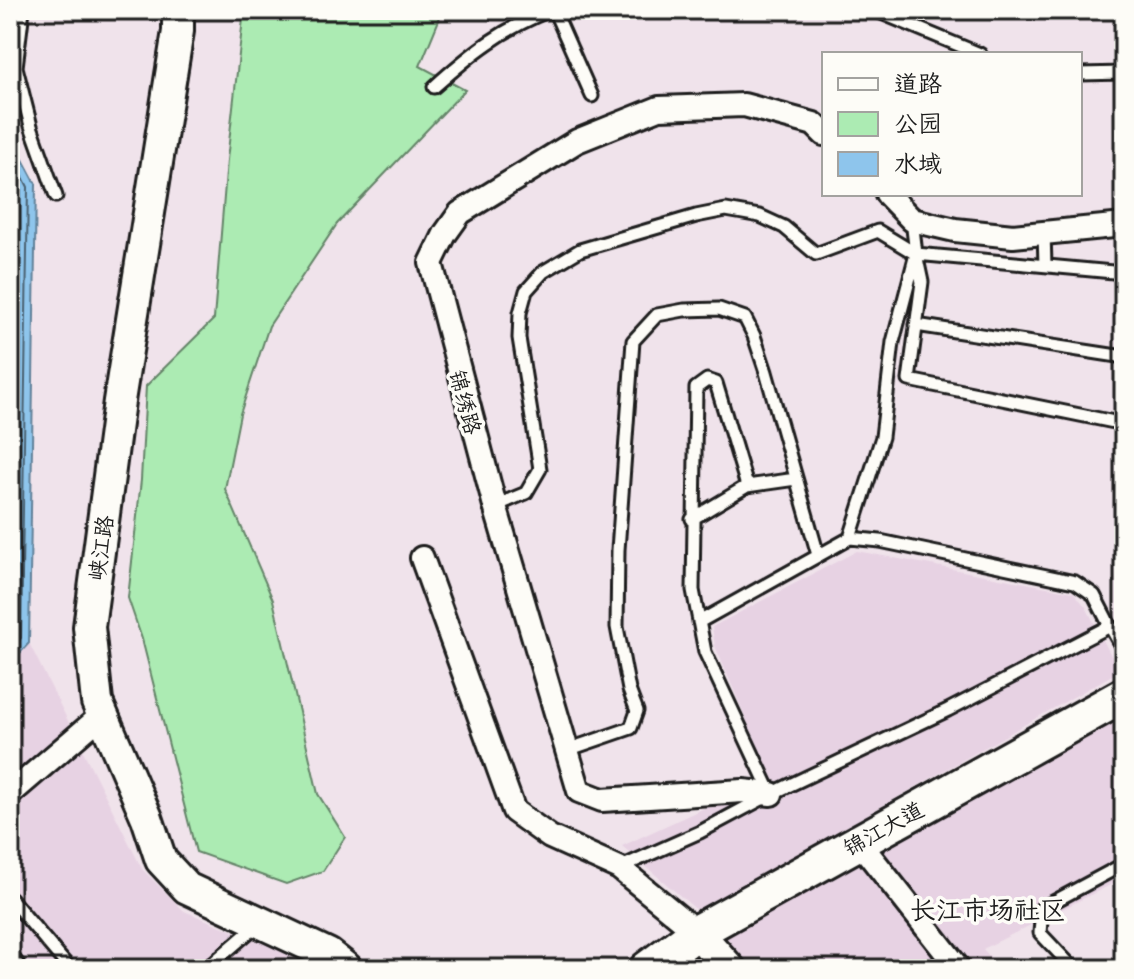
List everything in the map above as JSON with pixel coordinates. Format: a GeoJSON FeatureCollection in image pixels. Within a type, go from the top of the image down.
{"type":"FeatureCollection","features":[{"type":"Feature","properties":{"kind":"main road","name":"锦江大道"},"geometry":{"type":"LineString","coordinates":[[647,969],[697,932],[1124,695]]}},
{"type":"Feature","properties":{"kind":"street","name":"峡江路"},"geometry":{"type":"LineString","coordinates":[[178,10],[178,31],[119,401],[89,627],[97,702],[147,818],[161,860],[187,888],[328,954],[347,969]]}},
{"type":"Feature","properties":{"kind":"street","name":"锦绣路"},"geometry":{"type":"LineString","coordinates":[[771,794],[743,791],[602,800],[579,791],[495,506],[431,263],[445,234],[460,213],[577,141],[659,108],[744,105],[814,124],[822,132]]}},
{"type":"Feature","properties":{"kind":"street"},"geometry":{"type":"LineString","coordinates":[[889,196],[912,220],[955,230],[1013,236],[1124,225]]}},
{"type":"Feature","properties":{"kind":"street"},"geometry":{"type":"LineString","coordinates":[[422,558],[514,811],[550,837],[619,868],[697,932],[730,969]]}},
{"type":"Feature","properties":{"kind":"street"},"geometry":{"type":"LineString","coordinates":[[10,794],[102,715]]}},
{"type":"Feature","properties":{"kind":"street"},"geometry":{"type":"LineString","coordinates":[[859,842],[959,969]]}},
{"type":"Feature","properties":{"kind":"lane"},"geometry":{"type":"LineString","coordinates":[[23,10],[16,67],[31,126],[56,196]]}},
{"type":"Feature","properties":{"kind":"lane"},"geometry":{"type":"LineString","coordinates":[[434,87],[467,57],[512,26],[552,10],[592,96]]}},
{"type":"Feature","properties":{"kind":"lane"},"geometry":{"type":"LineString","coordinates":[[874,10],[975,52]]}},
{"type":"Feature","properties":{"kind":"lane"},"geometry":{"type":"LineString","coordinates":[[1082,74],[1124,73]]}},
{"type":"Feature","properties":{"kind":"lane"},"geometry":{"type":"LineString","coordinates":[[495,506],[526,493],[540,469],[519,338],[520,313],[526,291],[543,272],[580,250],[726,210],[760,216],[784,227],[816,254],[878,231],[916,254],[1124,273]]}},
{"type":"Feature","properties":{"kind":"lane"},"geometry":{"type":"LineString","coordinates":[[912,220],[922,282],[909,380],[1124,424]]}},
{"type":"Feature","properties":{"kind":"lane"},"geometry":{"type":"LineString","coordinates":[[1044,233],[1045,265]]}},
{"type":"Feature","properties":{"kind":"lane"},"geometry":{"type":"LineString","coordinates":[[850,538],[882,437],[893,342],[916,254]]}},
{"type":"Feature","properties":{"kind":"lane"},"geometry":{"type":"LineString","coordinates":[[567,750],[631,728],[637,711],[629,690],[617,627],[618,550],[633,341],[657,315],[719,309],[745,318],[766,372],[818,555]]}},
{"type":"Feature","properties":{"kind":"lane"},"geometry":{"type":"LineString","coordinates":[[916,325],[1124,357]]}},
{"type":"Feature","properties":{"kind":"lane"},"geometry":{"type":"LineString","coordinates":[[747,486],[716,383],[707,380],[696,388],[693,590],[705,652],[771,794]]}},
{"type":"Feature","properties":{"kind":"lane"},"geometry":{"type":"LineString","coordinates":[[692,519],[747,486],[796,479]]}},
{"type":"Feature","properties":{"kind":"lane"},"geometry":{"type":"LineString","coordinates":[[699,622],[850,538],[880,541],[1075,582],[1094,595],[1110,626],[1120,636],[1124,651]]}},
{"type":"Feature","properties":{"kind":"lane"},"geometry":{"type":"LineString","coordinates":[[619,868],[700,832],[771,794],[948,710],[1110,626]]}},
{"type":"Feature","properties":{"kind":"lane"},"geometry":{"type":"LineString","coordinates":[[1074,969],[1040,933],[1042,908],[1124,864]]}},
{"type":"Feature","properties":{"kind":"lane"},"geometry":{"type":"LineString","coordinates":[[10,898],[70,969]]}},
{"type":"Feature","properties":{"kind":"lane"},"geometry":{"type":"LineString","coordinates":[[206,969],[259,923]]}},
{"type":"Feature","properties":{"kind":"lane"},"geometry":{"type":"LineString","coordinates":[[10,953],[21,969]]}},
{"type":"Feature","properties":{"kind":"shaded area"},"geometry":{"type":"Polygon","coordinates":[[[857,551],[1073,592],[1086,607],[1119,671],[698,911],[622,846],[771,777],[715,646],[712,627],[857,551]]]}},
{"type":"Feature","properties":{"kind":"shaded area"},"geometry":{"type":"Polygon","coordinates":[[[29,643],[142,869],[184,911],[319,969],[10,969],[10,664],[29,643]]]}},
{"type":"Feature","properties":{"kind":"shaded area"},"geometry":{"type":"Polygon","coordinates":[[[1124,712],[1124,878],[983,949],[1001,969],[750,969],[720,937],[1124,712]]]}},
{"type":"Feature","properties":{"kind":"green space"},"geometry":{"type":"Polygon","coordinates":[[[244,10],[436,10],[439,20],[420,66],[465,90],[337,224],[269,326],[240,414],[225,489],[273,600],[318,794],[345,837],[323,871],[286,884],[196,852],[142,639],[128,598],[141,480],[146,386],[214,319],[227,160],[244,10]]]}},
{"type":"Feature","properties":{"kind":"water"},"geometry":{"type":"Polygon","coordinates":[[[10,135],[36,184],[29,643],[10,664],[10,135]]]}},
{"type":"Feature","properties":{"kind":"ferry route"},"geometry":{"type":"LineString","coordinates":[[10,201],[23,205]]}},
{"type":"Feature","properties":{"kind":"district","name":"长江市场社区"},"geometry":{"type":"Point","coordinates":[988,909]}}]}
